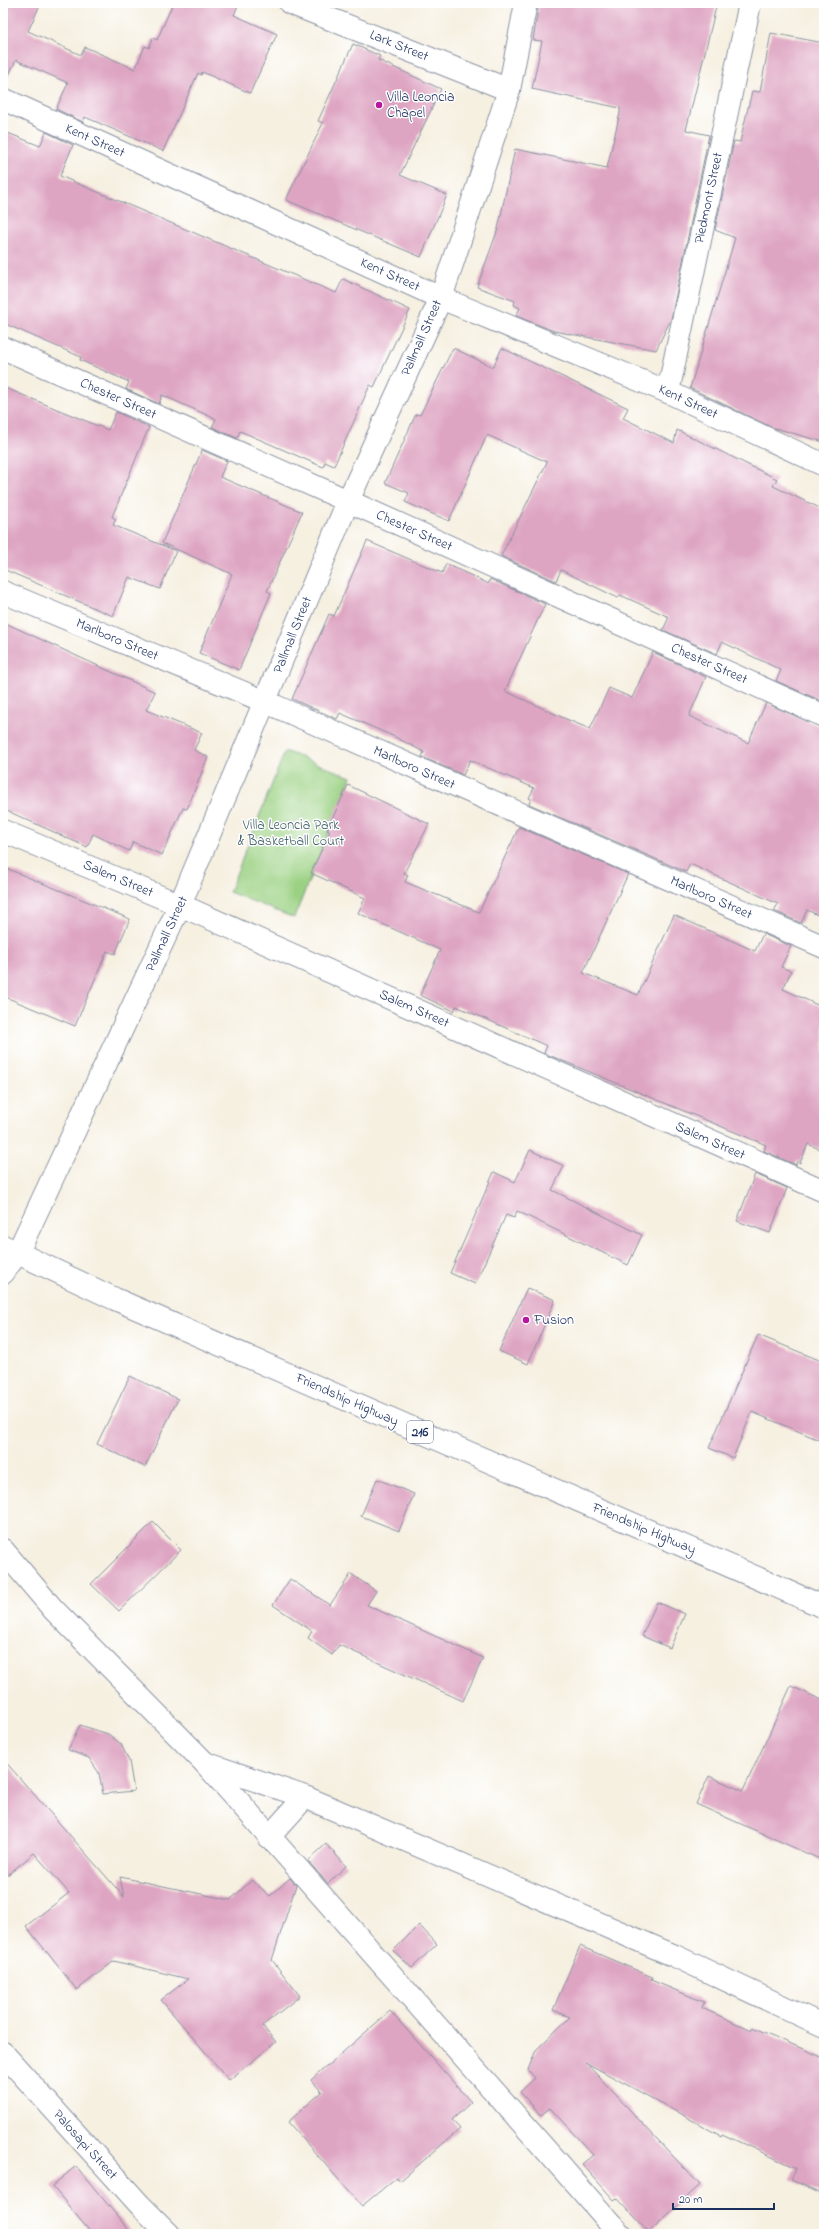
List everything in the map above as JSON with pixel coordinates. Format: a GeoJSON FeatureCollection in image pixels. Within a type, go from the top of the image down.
{"type":"FeatureCollection","features":[{"type":"Feature","properties":{"kind":"street","name":"Lark Street"},"geometry":{"type":"LineString","coordinates":[[290,3],[509,90]]}},
{"type":"Feature","properties":{"kind":"street","name":"Pallmall Street"},"geometry":{"type":"LineString","coordinates":[[3,1273],[10,1249],[180,906],[266,702],[348,501],[441,298],[509,90],[526,3]]}},
{"type":"Feature","properties":{"kind":"street","name":"Piedmont Street"},"geometry":{"type":"LineString","coordinates":[[668,392],[750,3]]}},
{"type":"Feature","properties":{"kind":"street","name":"Kent Street"},"geometry":{"type":"LineString","coordinates":[[3,99],[441,298],[668,392],[824,465]]}},
{"type":"Feature","properties":{"kind":"street","name":"Chester Street"},"geometry":{"type":"LineString","coordinates":[[3,348],[348,501],[824,716]]}},
{"type":"Feature","properties":{"kind":"street","name":"Marlboro Street"},"geometry":{"type":"LineString","coordinates":[[3,592],[266,702],[824,947]]}},
{"type":"Feature","properties":{"kind":"street","name":"Salem Street"},"geometry":{"type":"LineString","coordinates":[[3,831],[180,906],[824,1191]]}},
{"type":"Feature","properties":{"kind":"street","name":"Friendship Highway"},"geometry":{"type":"LineString","coordinates":[[10,1249],[115,1299],[824,1607]]}},
{"type":"Feature","properties":{"kind":"street"},"geometry":{"type":"LineString","coordinates":[[3,1550],[53,1609],[204,1762],[620,2234]]}},
{"type":"Feature","properties":{"kind":"street"},"geometry":{"type":"LineString","coordinates":[[204,1762],[305,1797],[675,1956],[824,2026]]}},
{"type":"Feature","properties":{"kind":"street"},"geometry":{"type":"LineString","coordinates":[[269,1837],[305,1797]]}},
{"type":"Feature","properties":{"kind":"street","name":"Palosapi Street"},"geometry":{"type":"LineString","coordinates":[[3,2053],[140,2205],[169,2234]]}},
{"type":"Feature","properties":{"kind":"green space","name":"Villa Leoncia Park & Basketball Court"},"geometry":{"type":"Polygon","coordinates":[[[285,751],[351,777],[294,918],[229,892],[285,751]]]}},
{"type":"Feature","properties":{"kind":"building"},"geometry":{"type":"Polygon","coordinates":[[[3,3],[41,3],[28,31],[81,55],[85,47],[135,69],[145,46],[149,48],[153,38],[157,40],[173,3],[239,3],[234,15],[277,34],[250,93],[202,72],[201,75],[198,73],[163,151],[85,117],[83,122],[56,109],[68,83],[16,60],[3,87],[3,3]]]}},
{"type":"Feature","properties":{"kind":"building"},"geometry":{"type":"Polygon","coordinates":[[[539,3],[717,3],[686,130],[709,135],[671,319],[656,350],[554,331],[516,316],[520,308],[514,305],[515,301],[477,287],[498,229],[515,149],[607,168],[620,113],[620,108],[532,89],[542,41],[533,40],[539,3]]]}},
{"type":"Feature","properties":{"kind":"building"},"geometry":{"type":"Polygon","coordinates":[[[771,33],[824,43],[824,442],[771,427],[690,388],[735,238],[715,230],[734,141],[740,142],[752,91],[760,92],[771,33]]]}},
{"type":"Feature","properties":{"kind":"building"},"geometry":{"type":"Polygon","coordinates":[[[353,44],[380,56],[378,60],[441,89],[400,175],[447,195],[421,257],[286,200],[323,123],[318,121],[353,44]]]}},
{"type":"Feature","properties":{"kind":"building"},"geometry":{"type":"Polygon","coordinates":[[[3,131],[40,146],[46,132],[73,145],[60,176],[336,293],[343,279],[410,310],[374,387],[370,385],[334,466],[325,462],[323,467],[240,431],[237,438],[212,427],[216,419],[162,395],[159,404],[126,389],[129,382],[80,360],[81,357],[3,323],[3,131]]]}},
{"type":"Feature","properties":{"kind":"building"},"geometry":{"type":"Polygon","coordinates":[[[453,348],[493,367],[502,348],[628,408],[623,418],[674,443],[677,430],[777,479],[773,486],[824,510],[824,702],[776,681],[781,670],[722,642],[717,654],[663,630],[669,617],[620,595],[618,598],[561,570],[556,581],[501,556],[547,462],[487,435],[449,521],[405,502],[409,493],[385,483],[416,414],[420,415],[453,348]]]}},
{"type":"Feature","properties":{"kind":"building"},"geometry":{"type":"Polygon","coordinates":[[[3,387],[108,430],[116,412],[149,427],[112,517],[116,519],[113,525],[176,551],[160,589],[129,577],[113,616],[3,569],[3,387]]]}},
{"type":"Feature","properties":{"kind":"building"},"geometry":{"type":"Polygon","coordinates":[[[202,450],[227,461],[220,477],[302,512],[267,591],[271,593],[239,670],[199,653],[232,574],[162,543],[202,450]]]}},
{"type":"Feature","properties":{"kind":"building"},"geometry":{"type":"Polygon","coordinates":[[[367,541],[442,573],[446,564],[488,584],[490,579],[545,604],[505,691],[590,729],[609,688],[632,698],[653,652],[706,677],[689,716],[748,743],[766,703],[824,728],[824,918],[807,910],[801,923],[774,911],[778,904],[690,864],[686,872],[529,804],[531,799],[529,798],[534,788],[470,760],[463,775],[422,757],[424,752],[395,737],[340,713],[337,719],[292,699],[329,614],[334,616],[367,541]]]}},
{"type":"Feature","properties":{"kind":"building"},"geometry":{"type":"Polygon","coordinates":[[[3,622],[155,692],[146,710],[202,733],[194,750],[208,757],[187,809],[183,808],[162,855],[133,842],[129,851],[93,834],[87,847],[3,809],[3,622]]]}},
{"type":"Feature","properties":{"kind":"building"},"geometry":{"type":"Polygon","coordinates":[[[348,785],[429,824],[404,873],[408,875],[405,882],[479,912],[519,827],[628,874],[583,973],[638,995],[674,915],[755,951],[763,934],[791,946],[781,967],[791,971],[783,989],[824,1008],[824,1151],[808,1144],[800,1163],[797,1161],[796,1165],[764,1151],[766,1145],[544,1053],[547,1046],[456,1006],[454,1011],[420,995],[440,950],[358,913],[365,898],[311,873],[330,831],[327,830],[348,785]]]}},
{"type":"Feature","properties":{"kind":"building"},"geometry":{"type":"Polygon","coordinates":[[[3,867],[130,919],[115,954],[107,951],[75,1026],[3,996],[3,867]]]}},
{"type":"Feature","properties":{"kind":"building"},"geometry":{"type":"Polygon","coordinates":[[[530,1150],[564,1166],[552,1190],[642,1235],[628,1265],[517,1211],[514,1218],[506,1215],[475,1284],[450,1273],[494,1172],[515,1182],[530,1150]]]}},
{"type":"Feature","properties":{"kind":"building"},"geometry":{"type":"Polygon","coordinates":[[[755,1174],[787,1188],[770,1233],[737,1221],[755,1174]]]}},
{"type":"Feature","properties":{"kind":"building"},"geometry":{"type":"Polygon","coordinates":[[[527,1288],[555,1300],[528,1364],[499,1351],[527,1288]]]}},
{"type":"Feature","properties":{"kind":"building"},"geometry":{"type":"Polygon","coordinates":[[[758,1335],[824,1362],[824,1442],[752,1412],[733,1458],[709,1448],[758,1335]]]}},
{"type":"Feature","properties":{"kind":"building"},"geometry":{"type":"Polygon","coordinates":[[[130,1376],[178,1399],[145,1467],[97,1444],[130,1376]]]}},
{"type":"Feature","properties":{"kind":"building"},"geometry":{"type":"Polygon","coordinates":[[[377,1479],[414,1494],[399,1531],[361,1516],[377,1479]]]}},
{"type":"Feature","properties":{"kind":"building"},"geometry":{"type":"Polygon","coordinates":[[[153,1522],[181,1550],[119,1611],[91,1584],[153,1522]]]}},
{"type":"Feature","properties":{"kind":"building"},"geometry":{"type":"Polygon","coordinates":[[[351,1574],[376,1591],[367,1605],[483,1658],[463,1701],[339,1645],[332,1655],[308,1638],[312,1631],[273,1605],[290,1579],[330,1605],[351,1574]]]}},
{"type":"Feature","properties":{"kind":"building"},"geometry":{"type":"Polygon","coordinates":[[[657,1602],[685,1614],[670,1648],[642,1636],[657,1602]]]}},
{"type":"Feature","properties":{"kind":"building"},"geometry":{"type":"Polygon","coordinates":[[[791,1686],[824,1701],[824,1861],[696,1804],[709,1776],[743,1791],[791,1686]]]}},
{"type":"Feature","properties":{"kind":"building"},"geometry":{"type":"Polygon","coordinates":[[[80,1725],[108,1734],[121,1744],[129,1761],[134,1791],[103,1794],[99,1773],[89,1758],[68,1750],[80,1725]]]}},
{"type":"Feature","properties":{"kind":"building"},"geometry":{"type":"Polygon","coordinates":[[[3,1759],[124,1897],[120,1877],[230,1900],[252,1880],[270,1896],[290,1878],[296,1885],[272,1960],[300,1996],[262,2026],[276,2042],[229,2080],[161,2000],[188,1979],[114,1961],[77,1990],[26,1926],[69,1893],[34,1853],[3,1879],[3,1759]]]}},
{"type":"Feature","properties":{"kind":"building"},"geometry":{"type":"Polygon","coordinates":[[[326,1844],[346,1866],[328,1884],[308,1861],[326,1844]]]}},
{"type":"Feature","properties":{"kind":"building"},"geometry":{"type":"Polygon","coordinates":[[[419,1925],[437,1944],[412,1968],[393,1951],[419,1925]]]}},
{"type":"Feature","properties":{"kind":"building"},"geometry":{"type":"Polygon","coordinates":[[[580,1946],[652,1977],[651,1980],[704,2002],[702,2008],[751,2030],[752,2027],[824,2058],[824,2194],[791,2180],[796,2168],[722,2134],[721,2136],[585,2062],[700,2185],[649,2232],[617,2198],[614,2200],[582,2164],[593,2155],[550,2108],[541,2115],[520,2092],[535,2078],[528,2070],[536,2050],[570,2017],[553,2010],[580,1946]]]}},
{"type":"Feature","properties":{"kind":"building"},"geometry":{"type":"Polygon","coordinates":[[[390,2011],[471,2102],[452,2120],[460,2129],[400,2181],[397,2177],[362,2206],[288,2122],[322,2092],[311,2080],[390,2011]]]}},
{"type":"Feature","properties":{"kind":"building"},"geometry":{"type":"Polygon","coordinates":[[[76,2166],[132,2234],[92,2234],[52,2186],[76,2166]]]}},
{"type":"Feature","properties":{"kind":"place","name":"Villa Leoncia Chapel"},"geometry":{"type":"Point","coordinates":[379,105]}},
{"type":"Feature","properties":{"kind":"place","name":"Fusion"},"geometry":{"type":"Point","coordinates":[526,1320]}}]}
